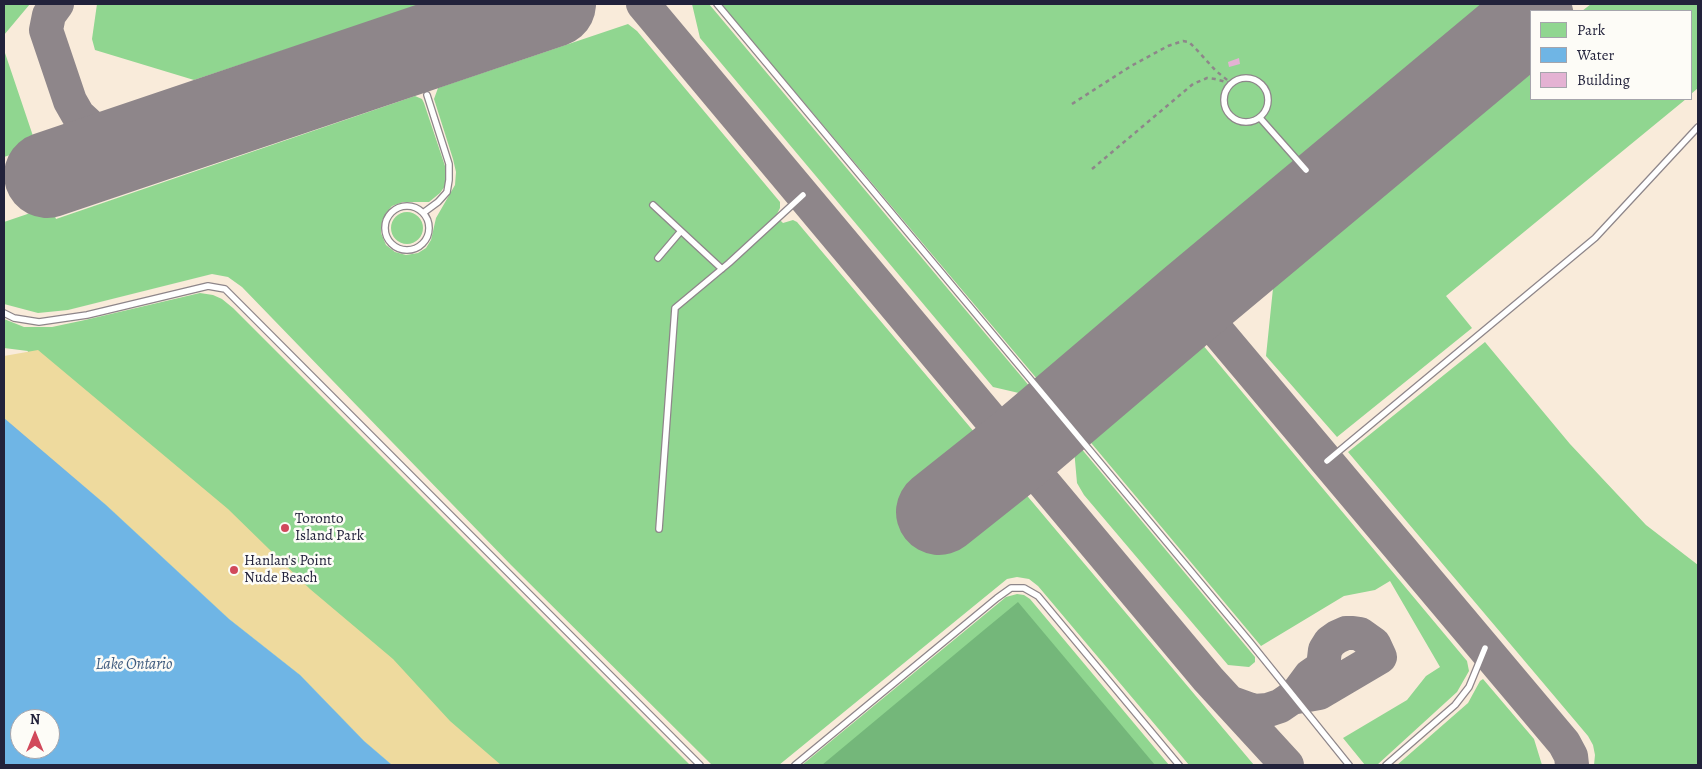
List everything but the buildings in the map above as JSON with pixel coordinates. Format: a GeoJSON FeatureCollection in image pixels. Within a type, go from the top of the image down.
{"type":"FeatureCollection","features":[{"type":"Feature","properties":{"kind":"lane"},"geometry":{"type":"LineString","coordinates":[[717,4],[1244,634],[1348,765]]}},
{"type":"Feature","properties":{"kind":"lane"},"geometry":{"type":"LineString","coordinates":[[1244,78],[1258,81],[1264,86],[1267,92],[1268,106],[1260,118],[1246,123],[1232,117],[1224,104],[1224,97],[1231,84],[1237,79],[1244,78]]}},
{"type":"Feature","properties":{"kind":"lane"},"geometry":{"type":"LineString","coordinates":[[423,214],[447,192],[449,180],[449,164],[427,95]]}},
{"type":"Feature","properties":{"kind":"lane"},"geometry":{"type":"LineString","coordinates":[[1260,118],[1306,170]]}},
{"type":"Feature","properties":{"kind":"lane"},"geometry":{"type":"LineString","coordinates":[[1327,461],[1595,238],[1698,127]]}},
{"type":"Feature","properties":{"kind":"lane"},"geometry":{"type":"LineString","coordinates":[[659,529],[675,308],[803,195]]}},
{"type":"Feature","properties":{"kind":"lane"},"geometry":{"type":"LineString","coordinates":[[654,205],[722,268]]}},
{"type":"Feature","properties":{"kind":"lane"},"geometry":{"type":"LineString","coordinates":[[403,207],[411,207],[423,214],[427,219],[428,233],[421,245],[408,250],[395,246],[390,241],[386,235],[385,227],[391,214],[403,207]]}},
{"type":"Feature","properties":{"kind":"lane"},"geometry":{"type":"LineString","coordinates":[[658,258],[681,231]]}},
{"type":"Feature","properties":{"kind":"lane"},"geometry":{"type":"LineString","coordinates":[[4,313],[14,318],[38,322],[87,315],[208,286],[225,290],[700,765]]}},
{"type":"Feature","properties":{"kind":"lane"},"geometry":{"type":"LineString","coordinates":[[795,765],[997,598],[1011,588],[1024,588],[1038,596],[1179,765]]}},
{"type":"Feature","properties":{"kind":"lane"},"geometry":{"type":"LineString","coordinates":[[1386,765],[1454,705],[1469,687],[1485,648]]}},
{"type":"Feature","properties":{"kind":"path"},"geometry":{"type":"LineString","coordinates":[[1072,104],[1131,66],[1168,46],[1183,41],[1189,42],[1196,48],[1216,71],[1231,84]]}},
{"type":"Feature","properties":{"kind":"path"},"geometry":{"type":"LineString","coordinates":[[1092,169],[1193,84],[1207,78],[1231,84]]}},
{"type":"Feature","properties":{"kind":"green space"},"geometry":{"type":"Polygon","coordinates":[[[4,4],[30,4],[4,35],[4,4]]]}},
{"type":"Feature","properties":{"kind":"green space"},"geometry":{"type":"Polygon","coordinates":[[[97,4],[423,4],[194,80],[95,50],[92,39],[97,4]]]}},
{"type":"Feature","properties":{"kind":"green space"},"geometry":{"type":"Polygon","coordinates":[[[692,4],[709,4],[1036,394],[1036,397],[993,387],[700,38],[692,4]]]}},
{"type":"Feature","properties":{"kind":"green space"},"geometry":{"type":"Polygon","coordinates":[[[721,4],[1503,4],[1052,384],[1043,386],[721,4]]]}},
{"type":"Feature","properties":{"kind":"green space"},"geometry":{"type":"Polygon","coordinates":[[[1591,4],[1698,4],[1698,88],[1692,93],[1692,10],[1583,10],[1591,4]]]}},
{"type":"Feature","properties":{"kind":"green space"},"geometry":{"type":"Polygon","coordinates":[[[628,24],[637,31],[780,202],[780,208],[776,216],[783,223],[793,220],[797,222],[980,439],[980,442],[919,493],[956,537],[1018,485],[1254,765],[1189,765],[1038,586],[1029,579],[1017,577],[1007,579],[779,765],[712,765],[511,565],[242,287],[228,277],[212,274],[68,310],[38,313],[4,304],[4,222],[51,206],[56,219],[415,96],[422,99],[424,103],[446,169],[445,186],[429,202],[403,202],[392,206],[382,221],[381,233],[386,245],[395,252],[406,255],[418,253],[426,248],[431,240],[436,218],[455,185],[456,172],[453,159],[434,99],[438,88],[628,24]]]}},
{"type":"Feature","properties":{"kind":"green space"},"geometry":{"type":"Polygon","coordinates":[[[4,50],[33,136],[28,137],[31,148],[4,157],[4,50]]]}},
{"type":"Feature","properties":{"kind":"green space"},"geometry":{"type":"Polygon","coordinates":[[[1530,55],[1530,100],[1685,100],[1446,296],[1472,328],[1337,437],[1266,356],[1275,269],[1530,55]]]}},
{"type":"Feature","properties":{"kind":"green space"},"geometry":{"type":"Polygon","coordinates":[[[407,212],[419,216],[423,228],[419,240],[407,244],[395,240],[391,228],[395,216],[407,212]]]}},
{"type":"Feature","properties":{"kind":"green space","name":"Toronto Island Park"},"geometry":{"type":"Polygon","coordinates":[[[200,293],[222,299],[233,308],[690,765],[392,765],[364,741],[300,675],[229,619],[106,505],[4,418],[28,351],[4,348],[4,319],[24,327],[52,327],[200,293]]]}},
{"type":"Feature","properties":{"kind":"green space"},"geometry":{"type":"Polygon","coordinates":[[[1197,338],[1467,661],[1469,671],[1457,692],[1377,765],[1365,765],[1343,738],[1407,700],[1426,676],[1440,667],[1390,581],[1375,590],[1344,596],[1261,646],[1087,438],[1086,430],[1197,338]]]}},
{"type":"Feature","properties":{"kind":"green space"},"geometry":{"type":"Polygon","coordinates":[[[1485,342],[1570,444],[1646,525],[1698,565],[1698,765],[1594,765],[1593,745],[1588,736],[1348,452],[1485,342]]]}},
{"type":"Feature","properties":{"kind":"green space"},"geometry":{"type":"Polygon","coordinates":[[[1075,441],[1255,657],[1255,662],[1249,667],[1228,665],[1084,495],[1077,483],[1075,441]]]}},
{"type":"Feature","properties":{"kind":"green space"},"geometry":{"type":"Polygon","coordinates":[[[1017,594],[1024,595],[1030,599],[1169,765],[802,765],[1006,597],[1017,594]]]}},
{"type":"Feature","properties":{"kind":"green space"},"geometry":{"type":"Polygon","coordinates":[[[1018,602],[1155,765],[822,765],[984,630],[1018,602]]]}},
{"type":"Feature","properties":{"kind":"green space"},"geometry":{"type":"Polygon","coordinates":[[[1483,679],[1534,739],[1542,765],[1397,765],[1468,703],[1483,679]]]}},
{"type":"Feature","properties":{"kind":"sand","name":"Hanlan's Point Nude Beach"},"geometry":{"type":"Polygon","coordinates":[[[38,350],[228,509],[310,589],[393,659],[450,721],[501,765],[392,765],[364,741],[300,675],[229,619],[106,505],[12,427],[4,418],[4,356],[38,350]]]}},
{"type":"Feature","properties":{"kind":"water","name":"Lake Ontario"},"geometry":{"type":"Polygon","coordinates":[[[4,418],[106,505],[229,619],[300,675],[364,741],[392,765],[4,765],[4,418]]]}},
{"type":"Feature","properties":{"kind":"taxiway"},"geometry":{"type":"LineString","coordinates":[[57,4],[49,15],[46,30],[70,101],[78,115],[91,127],[105,135],[122,140],[161,136]]}},
{"type":"Feature","properties":{"kind":"taxiway"},"geometry":{"type":"LineString","coordinates":[[643,4],[1208,679],[1287,765]]}},
{"type":"Feature","properties":{"kind":"taxiway"},"geometry":{"type":"LineString","coordinates":[[1192,301],[1564,743],[1571,756],[1572,765]]}},
{"type":"Feature","properties":{"kind":"taxiway"},"geometry":{"type":"LineString","coordinates":[[1229,702],[1254,711],[1268,710],[1280,706],[1296,695],[1310,676],[1323,667],[1325,650],[1330,642],[1337,637],[1346,633],[1360,634],[1374,644],[1380,657],[1319,693],[1291,698]]}},
{"type":"Feature","properties":{"kind":"runway"},"geometry":{"type":"LineString","coordinates":[[47,175],[553,4]]}},
{"type":"Feature","properties":{"kind":"runway"},"geometry":{"type":"LineString","coordinates":[[939,512],[1017,450],[1530,19]]}},
{"type":"Feature","properties":{"kind":"place","name":"Toronto Island Park"},"geometry":{"type":"Point","coordinates":[285,528]}},
{"type":"Feature","properties":{"kind":"place","name":"Hanlan's Point Nude Beach"},"geometry":{"type":"Point","coordinates":[234,570]}}]}
